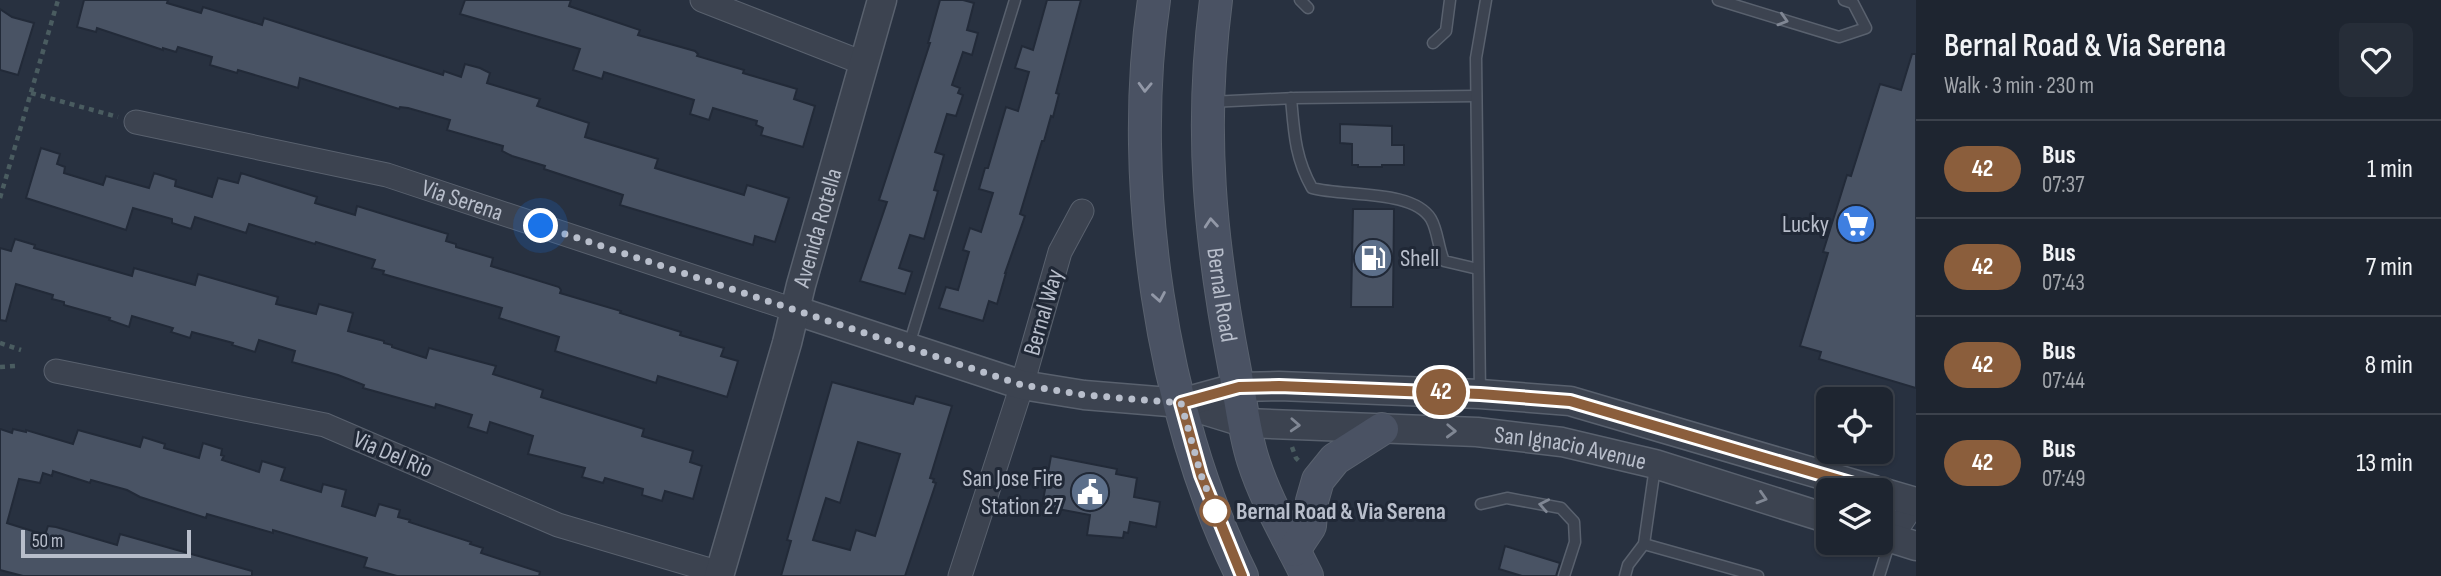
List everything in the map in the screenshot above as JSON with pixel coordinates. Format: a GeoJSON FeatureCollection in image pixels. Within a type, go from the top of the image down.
{"type":"FeatureCollection","features":[{"type":"Feature","properties":{"kind":"main road"},"geometry":{"type":"LineString","coordinates":[[1154,0],[1146,56],[1146,181],[1155,276],[1168,350],[1201,475],[1242,576]]}},
{"type":"Feature","properties":{"kind":"main road","name":"Bernal Road"},"geometry":{"type":"LineString","coordinates":[[1216,0],[1208,102],[1208,189],[1213,242],[1252,459],[1273,512],[1300,563]]}},
{"type":"Feature","properties":{"kind":"main road"},"geometry":{"type":"LineString","coordinates":[[1300,563],[1318,480],[1335,459],[1382,429]]}},
{"type":"Feature","properties":{"kind":"street"},"geometry":{"type":"LineString","coordinates":[[702,0],[863,63]]}},
{"type":"Feature","properties":{"kind":"street","name":"Avenida Rotella"},"geometry":{"type":"LineString","coordinates":[[719,574],[882,0]]}},
{"type":"Feature","properties":{"kind":"street","name":"Via Serena"},"geometry":{"type":"LineString","coordinates":[[136,122],[387,175],[1022,385]]}},
{"type":"Feature","properties":{"kind":"street","name":"Bernal Way"},"geometry":{"type":"LineString","coordinates":[[960,576],[1022,385],[1060,252],[1082,211]]}},
{"type":"Feature","properties":{"kind":"street","name":"Via Del Rio"},"geometry":{"type":"LineString","coordinates":[[55,371],[325,425],[558,525],[719,574]]}},
{"type":"Feature","properties":{"kind":"street","name":"San Ignacio Avenue"},"geometry":{"type":"LineString","coordinates":[[1022,385],[1084,395],[1181,403],[1245,423],[1477,432],[1562,442],[1656,464],[1816,515]]}},
{"type":"Feature","properties":{"kind":"street","name":"San Ignacio Avenue"},"geometry":{"type":"LineString","coordinates":[[1181,403],[1239,387],[1279,386],[1480,394],[1570,401],[1833,478]]}},
{"type":"Feature","properties":{"kind":"street"},"geometry":{"type":"LineString","coordinates":[[1893,496],[1915,502],[1896,540]]}},
{"type":"Feature","properties":{"kind":"lane"},"geometry":{"type":"LineString","coordinates":[[908,348],[1015,0]]}},
{"type":"Feature","properties":{"kind":"lane"},"geometry":{"type":"LineString","coordinates":[[1433,43],[1446,31],[1450,0]]}},
{"type":"Feature","properties":{"kind":"lane"},"geometry":{"type":"LineString","coordinates":[[1480,394],[1476,58],[1486,0]]}},
{"type":"Feature","properties":{"kind":"lane"},"geometry":{"type":"LineString","coordinates":[[1718,0],[1839,37],[1866,28],[1853,2],[1844,0]]}},
{"type":"Feature","properties":{"kind":"lane"},"geometry":{"type":"LineString","coordinates":[[1208,102],[1291,98],[1476,96]]}},
{"type":"Feature","properties":{"kind":"lane"},"geometry":{"type":"LineString","coordinates":[[1291,98],[1296,151],[1301,169],[1312,188],[1328,193],[1400,199],[1423,209],[1433,221],[1438,249],[1444,261],[1478,269]]}},
{"type":"Feature","properties":{"kind":"lane"},"geometry":{"type":"LineString","coordinates":[[1625,576],[1629,565],[1644,544],[1656,464]]}},
{"type":"Feature","properties":{"kind":"lane"},"geometry":{"type":"LineString","coordinates":[[1481,504],[1507,498],[1561,508],[1574,522],[1576,542],[1564,576]]}},
{"type":"Feature","properties":{"kind":"lane"},"geometry":{"type":"LineString","coordinates":[[1879,576],[1896,540]]}},
{"type":"Feature","properties":{"kind":"lane"},"geometry":{"type":"LineString","coordinates":[[1644,544],[1758,576]]}},
{"type":"Feature","properties":{"kind":"path"},"geometry":{"type":"LineString","coordinates":[[0,198],[58,0]]}},
{"type":"Feature","properties":{"kind":"path"},"geometry":{"type":"LineString","coordinates":[[31,93],[136,122]]}},
{"type":"Feature","properties":{"kind":"path"},"geometry":{"type":"LineString","coordinates":[[0,343],[21,350]]}},
{"type":"Feature","properties":{"kind":"path"},"geometry":{"type":"LineString","coordinates":[[0,367],[15,366]]}},
{"type":"Feature","properties":{"kind":"building"},"geometry":{"type":"Polygon","coordinates":[[[84,0],[168,0],[167,3],[201,13],[203,7],[262,25],[264,18],[443,75],[444,71],[461,77],[465,64],[480,68],[490,73],[487,83],[540,99],[537,106],[589,123],[585,137],[658,159],[655,168],[744,195],[747,185],[789,198],[775,242],[755,236],[753,245],[620,205],[623,195],[512,156],[502,151],[503,146],[447,130],[450,120],[408,108],[399,109],[300,78],[298,88],[238,70],[237,73],[210,65],[212,57],[178,47],[176,52],[163,50],[97,28],[96,32],[77,27],[84,0]]]}},
{"type":"Feature","properties":{"kind":"building"},"geometry":{"type":"Polygon","coordinates":[[[465,0],[571,0],[569,6],[640,30],[638,35],[695,51],[697,56],[797,89],[794,99],[815,106],[803,147],[761,135],[763,128],[756,125],[757,121],[713,108],[709,120],[690,114],[694,100],[604,72],[602,79],[573,70],[580,49],[460,14],[465,0]]]}},
{"type":"Feature","properties":{"kind":"building"},"geometry":{"type":"Polygon","coordinates":[[[940,0],[974,3],[967,30],[978,33],[972,55],[963,52],[952,85],[960,88],[958,93],[963,95],[956,116],[947,114],[935,152],[944,155],[934,190],[938,191],[924,239],[910,235],[899,268],[912,272],[905,294],[860,281],[887,202],[879,200],[930,43],[940,0]]]}},
{"type":"Feature","properties":{"kind":"building"},"geometry":{"type":"Polygon","coordinates":[[[1047,0],[1081,0],[1056,93],[1059,94],[1053,117],[1051,116],[1042,141],[1020,214],[1025,216],[997,304],[989,301],[983,321],[939,308],[946,287],[958,290],[969,252],[963,250],[970,228],[981,232],[993,193],[979,189],[1006,107],[1018,111],[1029,72],[1015,68],[1022,46],[1033,50],[1047,0]]]}},
{"type":"Feature","properties":{"kind":"building"},"geometry":{"type":"Polygon","coordinates":[[[0,9],[12,17],[34,23],[18,75],[0,70],[0,9]]]}},
{"type":"Feature","properties":{"kind":"building"},"geometry":{"type":"Polygon","coordinates":[[[1912,54],[1916,54],[1916,388],[1819,359],[1821,352],[1800,346],[1828,253],[1823,252],[1880,84],[1901,90],[1912,54]]]}},
{"type":"Feature","properties":{"kind":"building"},"geometry":{"type":"Polygon","coordinates":[[[1340,124],[1392,126],[1392,145],[1404,145],[1404,165],[1352,165],[1352,144],[1340,143],[1340,124]]]}},
{"type":"Feature","properties":{"kind":"building"},"geometry":{"type":"Polygon","coordinates":[[[41,148],[60,154],[57,164],[65,167],[64,173],[103,185],[106,176],[149,188],[154,173],[176,180],[175,186],[212,197],[218,178],[238,183],[241,173],[317,197],[315,203],[355,215],[357,206],[448,234],[446,241],[456,244],[456,247],[493,258],[491,266],[559,287],[560,293],[621,311],[620,313],[681,332],[680,335],[724,348],[721,356],[738,361],[727,397],[658,376],[656,383],[555,351],[559,337],[499,318],[502,308],[383,274],[384,271],[372,268],[375,260],[316,242],[315,244],[249,224],[246,233],[195,217],[191,229],[172,223],[172,219],[133,208],[126,230],[26,198],[41,148]]]}},
{"type":"Feature","properties":{"kind":"building","name":"Shell"},"geometry":{"type":"Polygon","coordinates":[[[1353,209],[1394,209],[1393,307],[1351,307],[1353,209]]]}},
{"type":"Feature","properties":{"kind":"building"},"geometry":{"type":"Polygon","coordinates":[[[15,239],[35,245],[34,248],[132,276],[134,268],[195,285],[198,274],[278,297],[276,304],[316,314],[319,304],[353,313],[348,331],[384,341],[392,347],[426,358],[429,348],[496,366],[493,374],[543,390],[541,397],[644,429],[642,436],[693,451],[690,462],[702,466],[693,499],[665,491],[662,501],[642,495],[643,489],[605,478],[603,483],[582,477],[585,468],[528,454],[533,436],[490,422],[487,433],[468,427],[472,415],[436,404],[435,408],[363,388],[364,385],[338,375],[292,362],[295,351],[259,340],[255,352],[192,332],[190,338],[171,332],[173,328],[132,316],[129,327],[109,320],[110,318],[64,305],[64,302],[52,299],[53,295],[16,284],[6,321],[0,320],[0,248],[11,251],[15,239]]]}},
{"type":"Feature","properties":{"kind":"building"},"geometry":{"type":"Polygon","coordinates":[[[832,382],[913,404],[916,396],[952,406],[930,478],[936,483],[905,576],[781,576],[791,541],[787,540],[832,382]],[[858,442],[840,503],[826,498],[813,540],[850,550],[856,530],[875,536],[900,454],[858,442]]]}},
{"type":"Feature","properties":{"kind":"building"},"geometry":{"type":"Polygon","coordinates":[[[0,429],[12,433],[13,429],[26,430],[73,444],[78,430],[140,447],[143,437],[165,444],[164,448],[199,458],[203,443],[222,449],[222,460],[259,472],[262,461],[285,468],[281,480],[321,492],[323,484],[346,490],[342,506],[375,516],[379,504],[400,510],[398,517],[471,542],[470,544],[483,548],[481,553],[540,572],[539,576],[397,576],[364,567],[367,558],[273,530],[273,533],[207,514],[206,518],[140,497],[127,490],[91,480],[90,483],[53,471],[52,476],[43,473],[40,483],[19,479],[7,523],[45,535],[48,526],[56,527],[117,545],[120,534],[252,571],[252,576],[23,576],[0,570],[0,429]]]}},
{"type":"Feature","properties":{"kind":"building","name":"San Jose Fire Station 27"},"geometry":{"type":"Polygon","coordinates":[[[1051,456],[1117,469],[1116,474],[1137,478],[1134,497],[1160,502],[1156,527],[1130,522],[1128,533],[1124,532],[1123,538],[1087,535],[1090,515],[1042,506],[1051,456]]]}},
{"type":"Feature","properties":{"kind":"building"},"geometry":{"type":"Polygon","coordinates":[[[1505,546],[1560,563],[1556,576],[1522,576],[1499,569],[1505,546]]]}},
{"type":"Feature","properties":{"kind":"bus line","name":"42"},"geometry":{"type":"LineString","coordinates":[[1242,576],[1201,475],[1181,403],[1239,387],[1434,392],[1570,401],[1833,478]]}},
{"type":"Feature","properties":{"kind":"place","name":"Lucky"},"geometry":{"type":"Point","coordinates":[1856,224]}},
{"type":"Feature","properties":{"kind":"place","name":"Shell"},"geometry":{"type":"Point","coordinates":[1373,258]}},
{"type":"Feature","properties":{"kind":"place","name":"San Jose Fire Station 27"},"geometry":{"type":"Point","coordinates":[1090,492]}},
{"type":"Feature","properties":{"kind":"place","name":"Bernal Road & Via Serena"},"geometry":{"type":"Point","coordinates":[1215,511]}},
{"type":"Feature","properties":{"kind":"route"},"geometry":{"type":"LineString","coordinates":[[541,226],[1022,385],[1048,391],[1181,403],[1201,475],[1218,518],[1215,511]]}}]}
